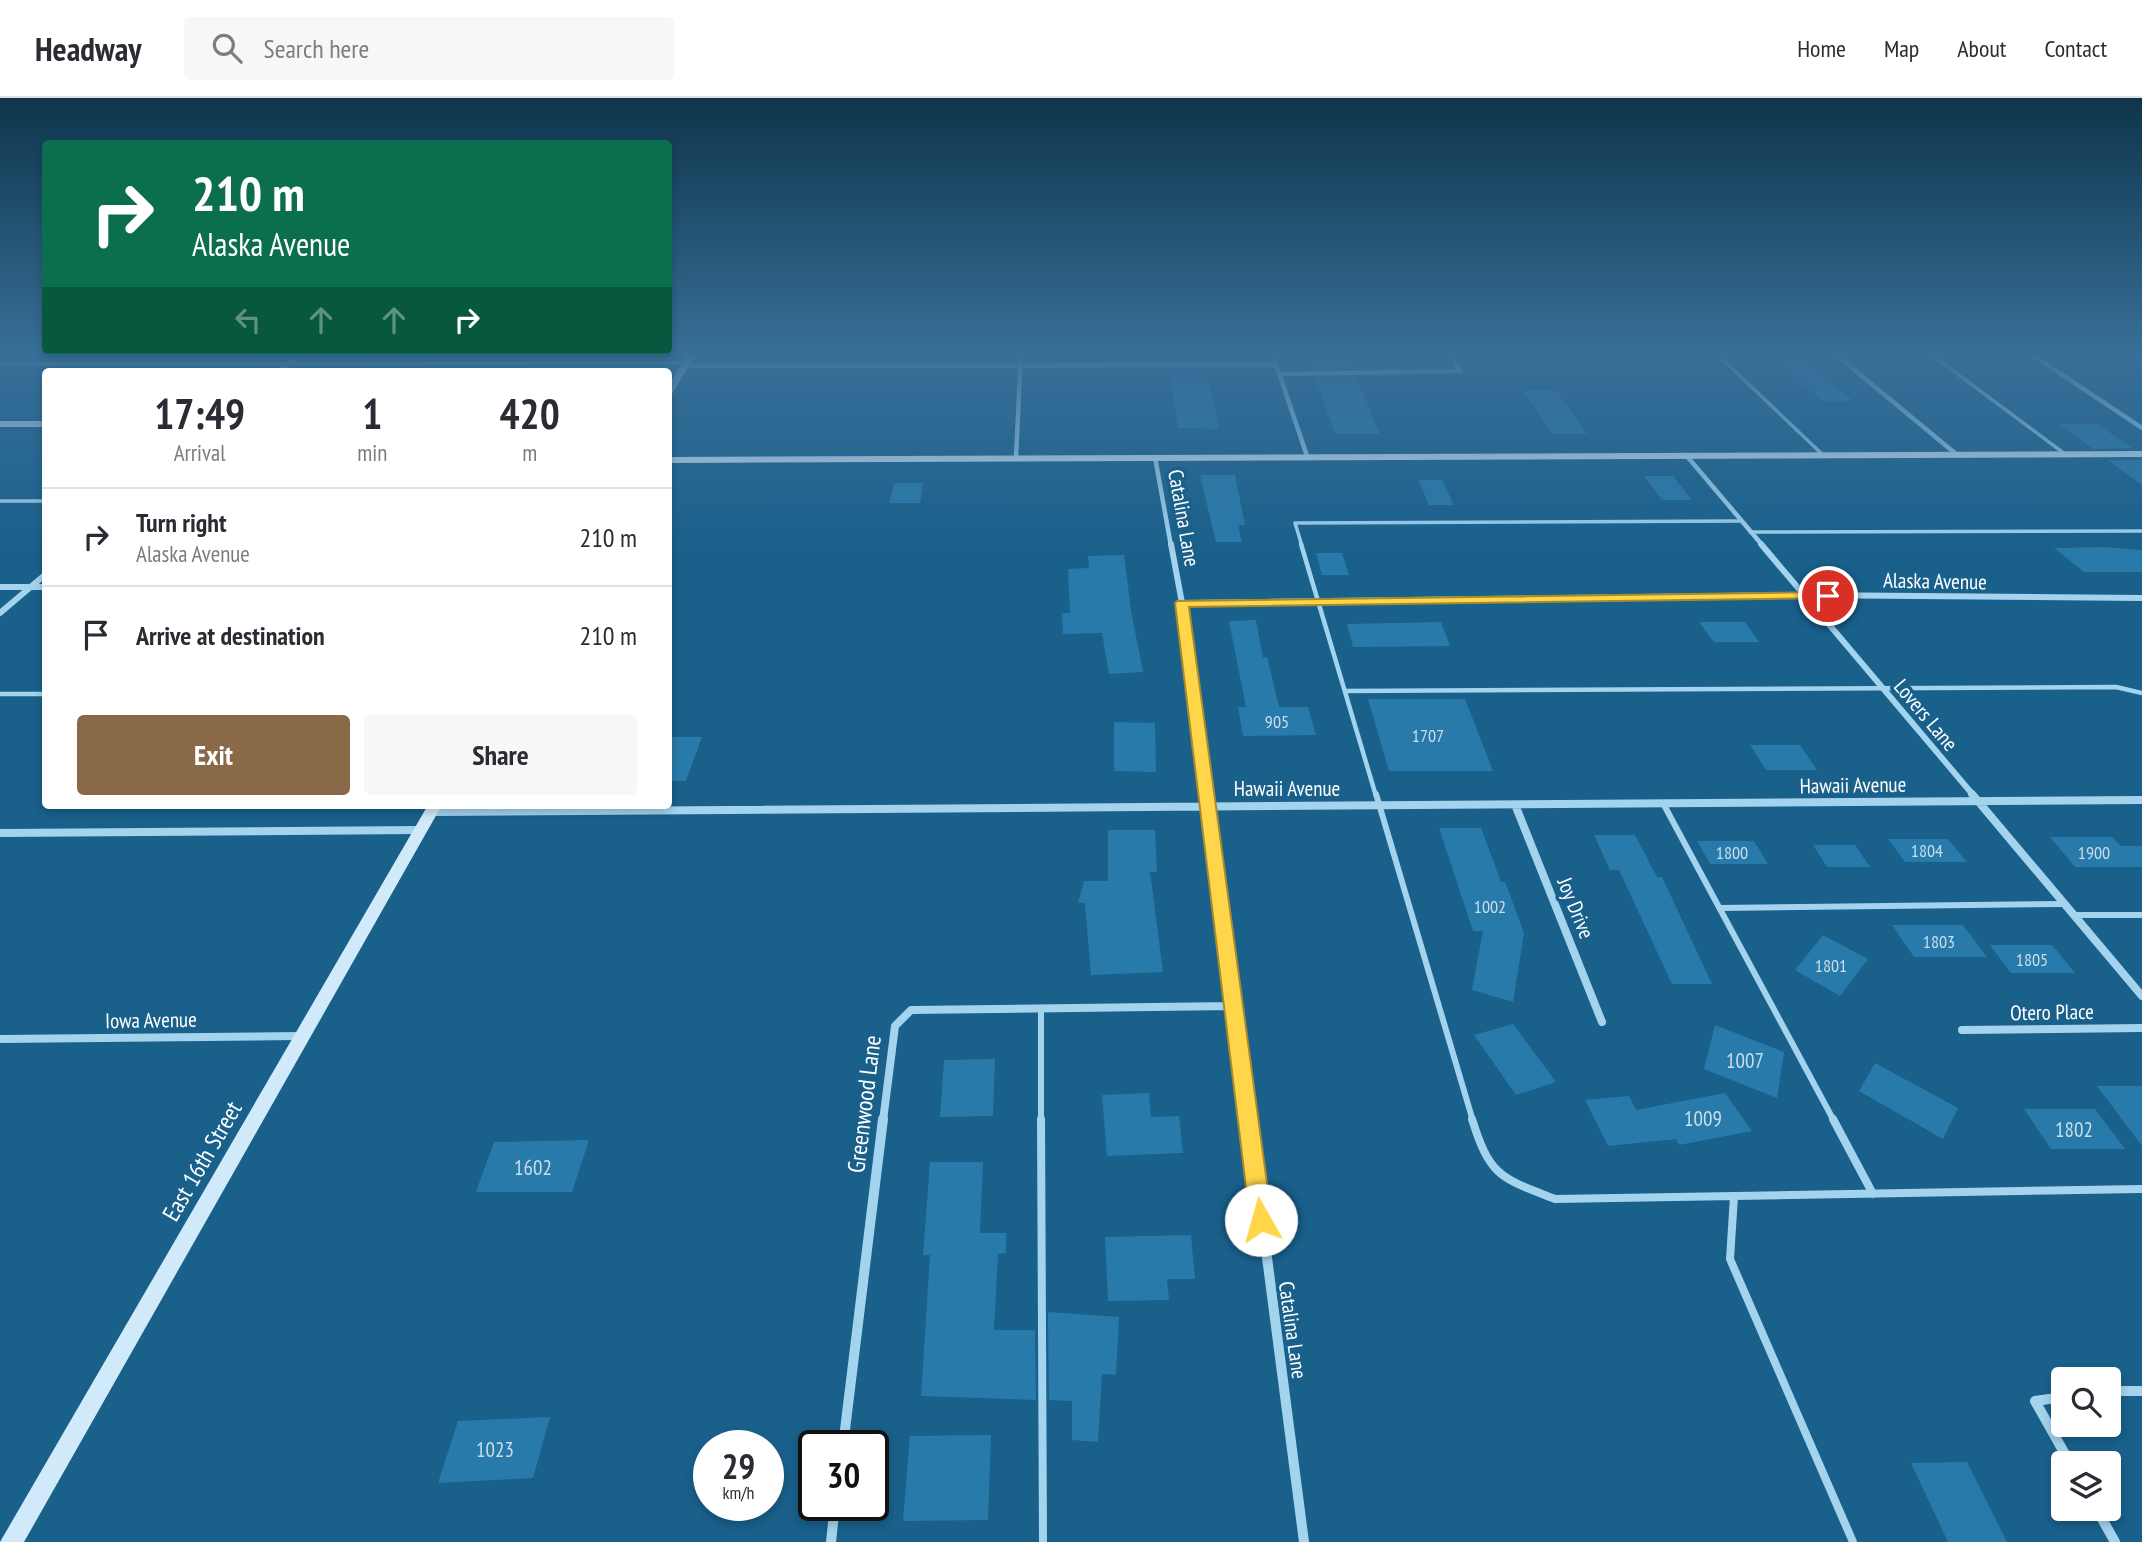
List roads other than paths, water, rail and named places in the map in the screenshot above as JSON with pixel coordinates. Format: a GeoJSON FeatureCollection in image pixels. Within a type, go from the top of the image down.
{"type":"FeatureCollection","features":[{"type":"Feature","properties":{"kind":"main road"},"geometry":{"type":"LineString","coordinates":[[0,424],[42,424]]}},
{"type":"Feature","properties":{"kind":"main road"},"geometry":{"type":"LineString","coordinates":[[672,460],[2142,454]]}},
{"type":"Feature","properties":{"kind":"main road","name":"East 16th Street"},"geometry":{"type":"LineString","coordinates":[[11,1542],[432,809]]}},
{"type":"Feature","properties":{"kind":"street"},"geometry":{"type":"LineString","coordinates":[[1016,457],[1017,419]]}},
{"type":"Feature","properties":{"kind":"street"},"geometry":{"type":"LineString","coordinates":[[1294,419],[1307,456]]}},
{"type":"Feature","properties":{"kind":"street"},"geometry":{"type":"LineString","coordinates":[[1914,419],[1956,454]]}},
{"type":"Feature","properties":{"kind":"street","name":"Lovers Lane"},"geometry":{"type":"LineString","coordinates":[[1686,455],[2142,996]]}},
{"type":"Feature","properties":{"kind":"street","name":"Catalina Lane"},"geometry":{"type":"LineString","coordinates":[[1155,457],[1182,603],[1232,1006],[1304,1542]]}},
{"type":"Feature","properties":{"kind":"street"},"geometry":{"type":"LineString","coordinates":[[0,613],[42,577]]}},
{"type":"Feature","properties":{"kind":"street"},"geometry":{"type":"LineString","coordinates":[[0,587],[42,587]]}},
{"type":"Feature","properties":{"kind":"street","name":"Alaska Avenue"},"geometry":{"type":"LineString","coordinates":[[1182,603],[1802,595],[2142,598]]}},
{"type":"Feature","properties":{"kind":"street","name":"Hawaii Avenue"},"geometry":{"type":"LineString","coordinates":[[672,807],[1516,807],[2142,800]]}},
{"type":"Feature","properties":{"kind":"street","name":"Joy Drive"},"geometry":{"type":"LineString","coordinates":[[1516,807],[1602,1022]]}},
{"type":"Feature","properties":{"kind":"street"},"geometry":{"type":"LineString","coordinates":[[0,833],[420,830]]}},
{"type":"Feature","properties":{"kind":"street","name":"Greenwood Lane"},"geometry":{"type":"LineString","coordinates":[[845,1430],[895,1026],[911,1010],[1232,1006]]}},
{"type":"Feature","properties":{"kind":"street","name":"Otero Place"},"geometry":{"type":"LineString","coordinates":[[1962,1030],[2142,1028]]}},
{"type":"Feature","properties":{"kind":"street","name":"Iowa Avenue"},"geometry":{"type":"LineString","coordinates":[[0,1039],[302,1036]]}},
{"type":"Feature","properties":{"kind":"street"},"geometry":{"type":"LineString","coordinates":[[2121,1391],[2142,1391]]}},
{"type":"Feature","properties":{"kind":"street"},"geometry":{"type":"LineString","coordinates":[[2051,1399],[2035,1401],[2051,1429]]}},
{"type":"Feature","properties":{"kind":"street"},"geometry":{"type":"LineString","coordinates":[[831,1542],[833,1521]]}},
{"type":"Feature","properties":{"kind":"street"},"geometry":{"type":"LineString","coordinates":[[2103,1521],[2115,1542]]}},
{"type":"Feature","properties":{"kind":"lane"},"geometry":{"type":"LineString","coordinates":[[1786,419],[1823,455]]}},
{"type":"Feature","properties":{"kind":"lane"},"geometry":{"type":"LineString","coordinates":[[2019,419],[2065,454]]}},
{"type":"Feature","properties":{"kind":"lane"},"geometry":{"type":"LineString","coordinates":[[0,501],[42,501]]}},
{"type":"Feature","properties":{"kind":"lane"},"geometry":{"type":"LineString","coordinates":[[1741,522],[1295,523],[1483,1155],[1508,1181],[1555,1199],[2142,1189]]}},
{"type":"Feature","properties":{"kind":"lane"},"geometry":{"type":"LineString","coordinates":[[1749,532],[2142,531]]}},
{"type":"Feature","properties":{"kind":"lane"},"geometry":{"type":"LineString","coordinates":[[1345,691],[2116,687],[2142,693]]}},
{"type":"Feature","properties":{"kind":"lane"},"geometry":{"type":"LineString","coordinates":[[0,694],[42,694]]}},
{"type":"Feature","properties":{"kind":"lane"},"geometry":{"type":"LineString","coordinates":[[1664,805],[1873,1194]]}},
{"type":"Feature","properties":{"kind":"lane"},"geometry":{"type":"LineString","coordinates":[[1720,908],[2064,904]]}},
{"type":"Feature","properties":{"kind":"lane"},"geometry":{"type":"LineString","coordinates":[[2073,915],[2142,915]]}},
{"type":"Feature","properties":{"kind":"lane"},"geometry":{"type":"LineString","coordinates":[[1041,1008],[1043,1542]]}},
{"type":"Feature","properties":{"kind":"lane"},"geometry":{"type":"LineString","coordinates":[[1734,1196],[1730,1259],[1853,1542]]}}]}
